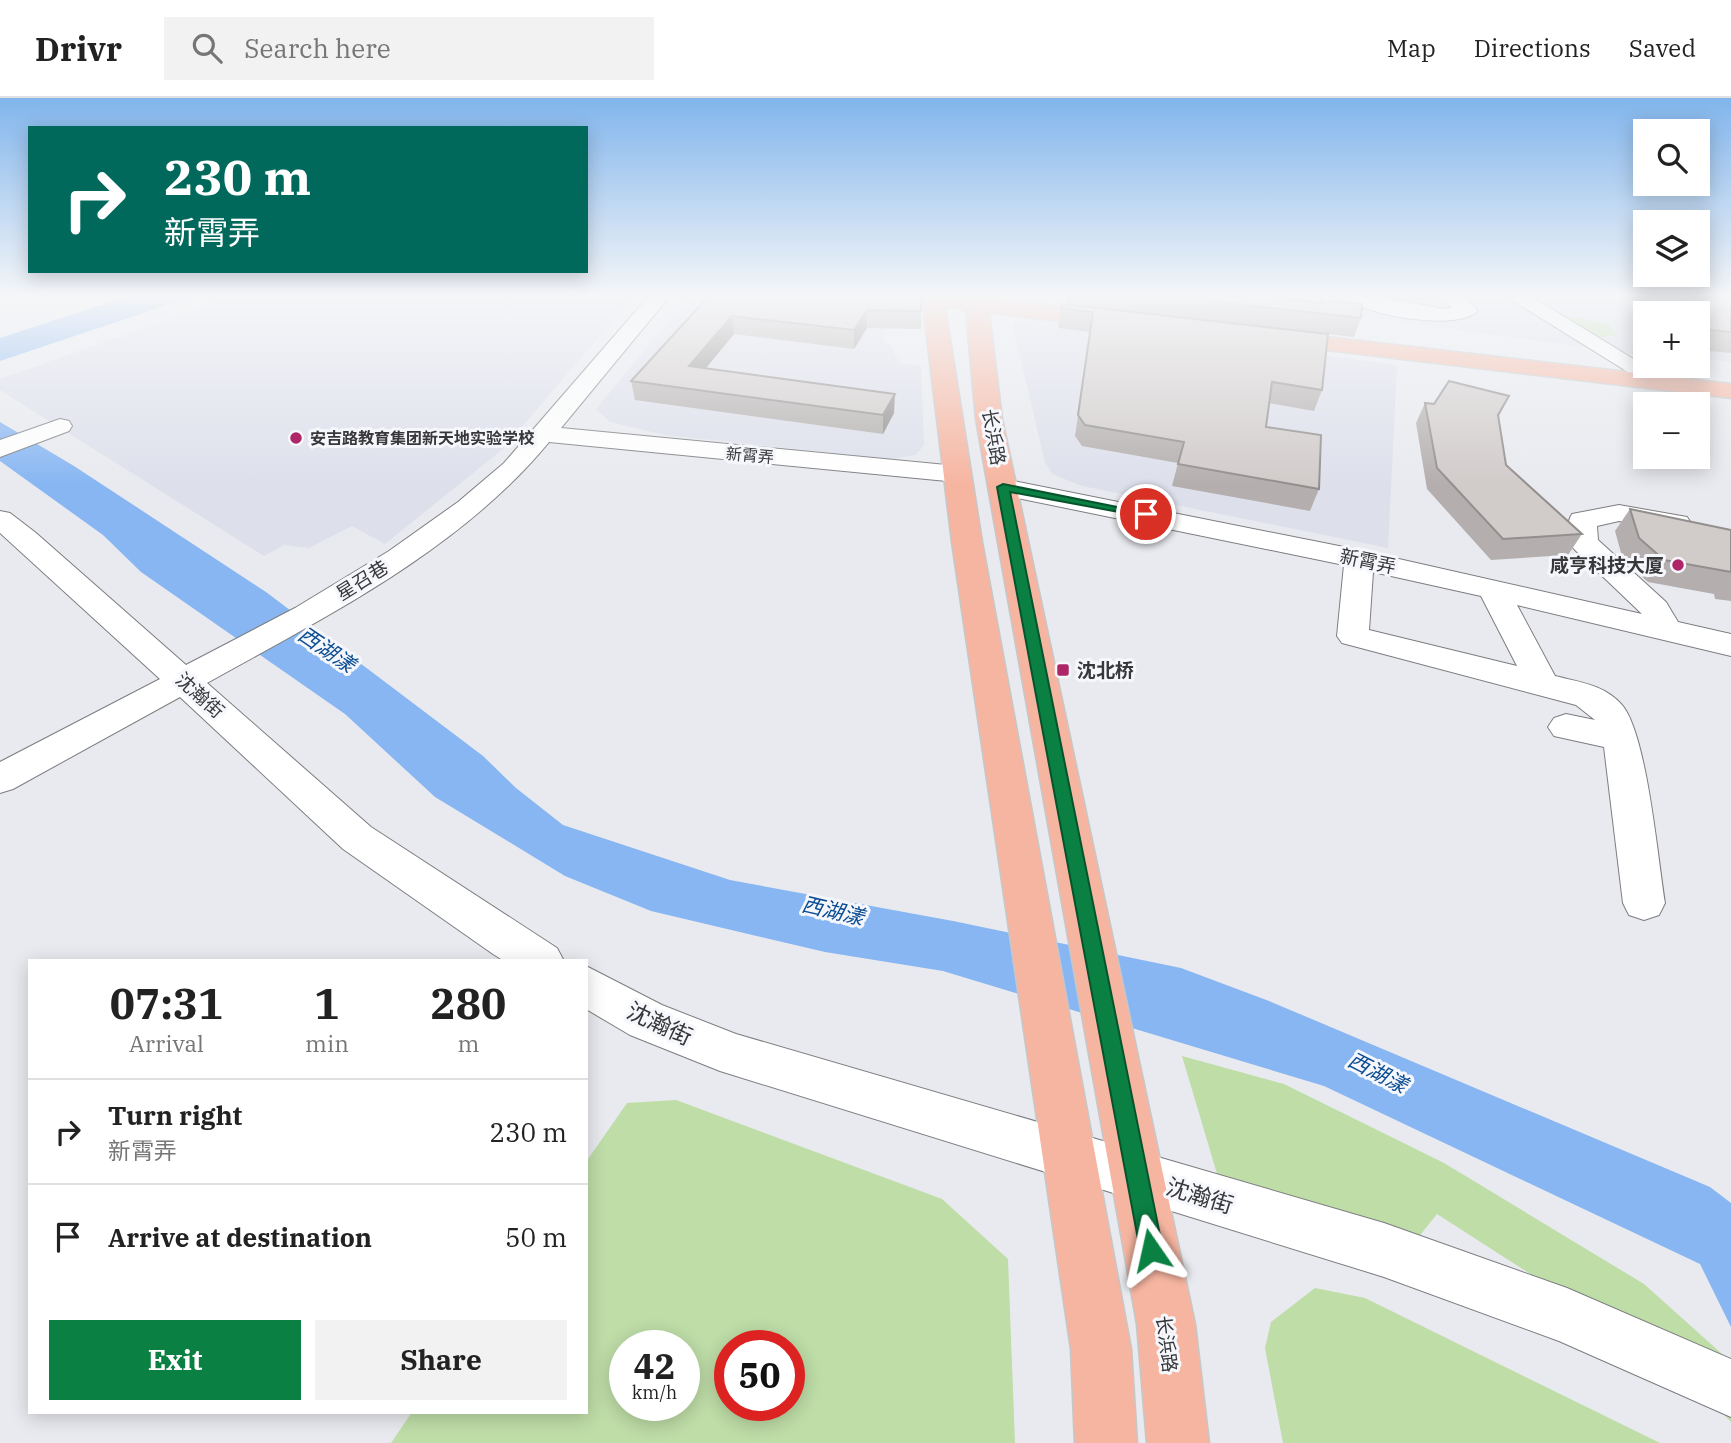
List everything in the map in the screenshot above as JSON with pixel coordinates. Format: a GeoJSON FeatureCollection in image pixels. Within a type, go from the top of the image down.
{"type":"FeatureCollection","features":[{"type":"Feature","properties":{"kind":"main road"},"geometry":{"type":"LineString","coordinates":[[938,360],[1101,1349],[1107,1443]]}},
{"type":"Feature","properties":{"kind":"main road","name":"长浜路"},"geometry":{"type":"LineString","coordinates":[[982,360],[989,419],[1093,939],[1166,1324],[1178,1443]]}},
{"type":"Feature","properties":{"kind":"main road"},"geometry":{"type":"LineString","coordinates":[[1491,360],[1731,391]]}},
{"type":"Feature","properties":{"kind":"main road"},"geometry":{"type":"LineString","coordinates":[[1550,360],[1633,368]]}},
{"type":"Feature","properties":{"kind":"main road"},"geometry":{"type":"LineString","coordinates":[[1708,378],[1731,381]]}},
{"type":"Feature","properties":{"kind":"street","name":"星召巷"},"geometry":{"type":"LineString","coordinates":[[0,779],[306,615],[399,557],[468,508],[513,469],[605,360]]}},
{"type":"Feature","properties":{"kind":"street"},"geometry":{"type":"LineString","coordinates":[[0,449],[60,426]]}},
{"type":"Feature","properties":{"kind":"street","name":"新霄弄"},"geometry":{"type":"LineString","coordinates":[[543,433],[957,474]]}},
{"type":"Feature","properties":{"kind":"street","name":"新霄弄"},"geometry":{"type":"LineString","coordinates":[[1003,487],[1359,559],[1731,645]]}},
{"type":"Feature","properties":{"kind":"street"},"geometry":{"type":"LineString","coordinates":[[1667,630],[1656,609],[1584,543],[1582,520],[1619,513],[1694,534]]}},
{"type":"Feature","properties":{"kind":"street","name":"沈瀚街"},"geometry":{"type":"LineString","coordinates":[[0,519],[184,680],[357,838],[508,942],[538,959]]}},
{"type":"Feature","properties":{"kind":"street"},"geometry":{"type":"LineString","coordinates":[[1359,559],[1353,636],[1588,696],[1610,714],[1621,738],[1644,903]]}},
{"type":"Feature","properties":{"kind":"street"},"geometry":{"type":"LineString","coordinates":[[1493,589],[1543,685]]}},
{"type":"Feature","properties":{"kind":"street"},"geometry":{"type":"LineString","coordinates":[[1566,727],[1621,738]]}},
{"type":"Feature","properties":{"kind":"street","name":"沈瀚街"},"geometry":{"type":"LineString","coordinates":[[588,987],[646,1020],[736,1056],[1384,1250],[1567,1316],[1710,1378]]}},
{"type":"Feature","properties":{"kind":"shaded area","name":"安吉路教育集团新天地实验学校"},"geometry":{"type":"Polygon","coordinates":[[[54,360],[579,360],[503,449],[385,544],[352,526],[309,548],[284,545],[264,556],[0,390],[0,379],[54,360]]]}},
{"type":"Feature","properties":{"kind":"shaded area"},"geometry":{"type":"Polygon","coordinates":[[[637,360],[898,360],[899,363],[921,366],[924,445],[916,455],[890,459],[665,435],[610,422],[596,409],[637,360]]]}},
{"type":"Feature","properties":{"kind":"shaded area"},"geometry":{"type":"Polygon","coordinates":[[[1021,360],[1357,360],[1397,365],[1388,548],[1082,486],[1052,474],[1045,462],[1021,360]]]}},
{"type":"Feature","properties":{"kind":"green space"},"geometry":{"type":"Polygon","coordinates":[[[1182,1056],[1284,1084],[1444,1163],[1644,1284],[1731,1362],[1731,1422],[1683,1372],[1437,1214],[1409,1249],[1223,1194],[1182,1056]]]}},
{"type":"Feature","properties":{"kind":"green space"},"geometry":{"type":"Polygon","coordinates":[[[676,1100],[942,1199],[1008,1259],[1015,1443],[391,1443],[411,1414],[588,1414],[588,1159],[627,1103],[676,1100]]]}},
{"type":"Feature","properties":{"kind":"green space"},"geometry":{"type":"Polygon","coordinates":[[[1315,1288],[1365,1298],[1660,1443],[1283,1443],[1265,1348],[1271,1322],[1315,1288]]]}},
{"type":"Feature","properties":{"kind":"water","name":"西湖漾"},"geometry":{"type":"Polygon","coordinates":[[[0,422],[74,466],[266,592],[483,756],[516,788],[563,825],[730,880],[953,921],[1181,968],[1269,1001],[1710,1187],[1731,1203],[1731,1327],[1700,1264],[1324,1086],[943,971],[825,952],[651,911],[565,876],[435,797],[345,714],[141,572],[103,535],[0,461],[0,422]]]}},
{"type":"Feature","properties":{"kind":"building"},"geometry":{"type":"Polygon","coordinates":[[[650,360],[694,360],[689,366],[895,394],[883,415],[631,381],[650,360]]]}},
{"type":"Feature","properties":{"kind":"building"},"geometry":{"type":"Polygon","coordinates":[[[1086,360],[1325,360],[1322,390],[1272,382],[1266,427],[1321,435],[1319,489],[1178,464],[1184,442],[1085,425],[1078,415],[1086,360]]]}},
{"type":"Feature","properties":{"kind":"building"},"geometry":{"type":"Polygon","coordinates":[[[1449,381],[1509,396],[1498,415],[1506,465],[1582,534],[1503,539],[1437,468],[1425,403],[1434,404],[1449,381]]]}},
{"type":"Feature","properties":{"kind":"building"},"geometry":{"type":"Polygon","coordinates":[[[1630,509],[1731,530],[1731,572],[1664,560],[1639,538],[1630,509]]]}},
{"type":"Feature","properties":{"kind":"place","name":"安吉路教育集团新天地实验学校"},"geometry":{"type":"Point","coordinates":[296,438]}},
{"type":"Feature","properties":{"kind":"place","name":"咸亨科技大厦"},"geometry":{"type":"Point","coordinates":[1678,565]}},
{"type":"Feature","properties":{"kind":"place","name":"沈北桥"},"geometry":{"type":"Point","coordinates":[1063,670]}},
{"type":"Feature","properties":{"kind":"route"},"geometry":{"type":"LineString","coordinates":[[1146,514],[1003,487],[1093,939],[1151,1250]]}}]}
